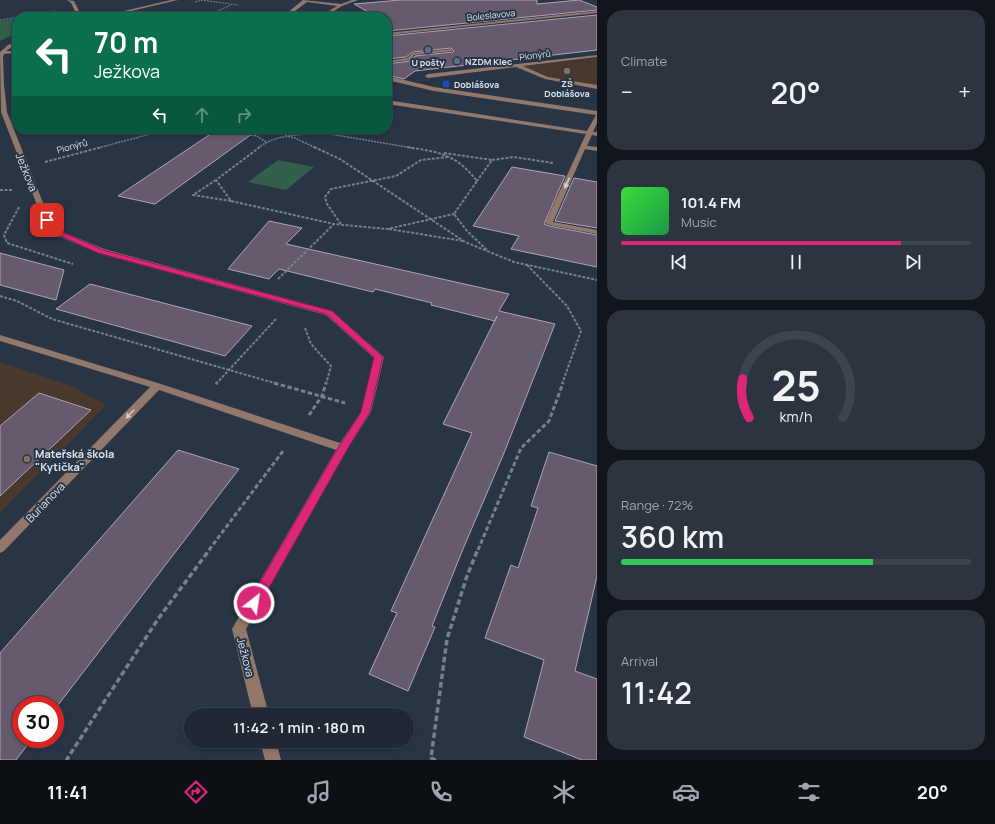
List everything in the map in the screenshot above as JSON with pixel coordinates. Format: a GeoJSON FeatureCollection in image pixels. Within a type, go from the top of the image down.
{"type":"FeatureCollection","features":[{"type":"Feature","properties":{"kind":"street"},"geometry":{"type":"LineString","coordinates":[[69,0],[78,12]]}},
{"type":"Feature","properties":{"kind":"street"},"geometry":{"type":"LineString","coordinates":[[122,12],[176,0]]}},
{"type":"Feature","properties":{"kind":"street"},"geometry":{"type":"LineString","coordinates":[[290,12],[306,0],[341,6]]}},
{"type":"Feature","properties":{"kind":"street"},"geometry":{"type":"LineString","coordinates":[[330,12],[356,0]]}},
{"type":"Feature","properties":{"kind":"street","name":"Boleslavova"},"geometry":{"type":"LineString","coordinates":[[392,33],[597,12]]}},
{"type":"Feature","properties":{"kind":"street"},"geometry":{"type":"LineString","coordinates":[[1,56],[8,46],[12,44]]}},
{"type":"Feature","properties":{"kind":"street"},"geometry":{"type":"LineString","coordinates":[[392,61],[410,59],[413,54],[451,50]]}},
{"type":"Feature","properties":{"kind":"street"},"geometry":{"type":"LineString","coordinates":[[1,56],[12,53]]}},
{"type":"Feature","properties":{"kind":"street","name":"Ježkova"},"geometry":{"type":"LineString","coordinates":[[1,56],[1,85],[4,112],[12,133]]}},
{"type":"Feature","properties":{"kind":"street","name":"Pionýrů"},"geometry":{"type":"LineString","coordinates":[[428,76],[597,56]]}},
{"type":"Feature","properties":{"kind":"street"},"geometry":{"type":"LineString","coordinates":[[516,65],[547,78],[597,87]]}},
{"type":"Feature","properties":{"kind":"street"},"geometry":{"type":"LineString","coordinates":[[392,79],[434,89],[597,115],[549,223],[597,232]]}},
{"type":"Feature","properties":{"kind":"street"},"geometry":{"type":"LineString","coordinates":[[392,103],[597,134]]}},
{"type":"Feature","properties":{"kind":"street","name":"Ježkova"},"geometry":{"type":"LineString","coordinates":[[12,134],[50,229],[101,251],[329,313],[379,357],[366,409],[239,629],[260,708]]}},
{"type":"Feature","properties":{"kind":"street"},"geometry":{"type":"LineString","coordinates":[[584,147],[597,149]]}},
{"type":"Feature","properties":{"kind":"street"},"geometry":{"type":"LineString","coordinates":[[0,338],[157,386],[343,448]]}},
{"type":"Feature","properties":{"kind":"street","name":"Burianova"},"geometry":{"type":"LineString","coordinates":[[0,548],[157,386]]}},
{"type":"Feature","properties":{"kind":"street"},"geometry":{"type":"LineString","coordinates":[[270,748],[273,760]]}},
{"type":"Feature","properties":{"kind":"path"},"geometry":{"type":"LineString","coordinates":[[201,0],[238,5]]}},
{"type":"Feature","properties":{"kind":"path"},"geometry":{"type":"LineString","coordinates":[[215,12],[233,4]]}},
{"type":"Feature","properties":{"kind":"path"},"geometry":{"type":"LineString","coordinates":[[51,12],[76,8]]}},
{"type":"Feature","properties":{"kind":"path"},"geometry":{"type":"LineString","coordinates":[[0,20],[12,18]]}},
{"type":"Feature","properties":{"kind":"path","name":"Pionýrů"},"geometry":{"type":"LineString","coordinates":[[25,167],[150,134]]}},
{"type":"Feature","properties":{"kind":"path"},"geometry":{"type":"LineString","coordinates":[[313,134],[286,136],[266,142],[194,195],[232,201],[334,224],[387,229],[465,242]]}},
{"type":"Feature","properties":{"kind":"path"},"geometry":{"type":"LineString","coordinates":[[332,134],[492,160],[514,157],[575,166]]}},
{"type":"Feature","properties":{"kind":"path"},"geometry":{"type":"LineString","coordinates":[[251,135],[257,136],[266,142]]}},
{"type":"Feature","properties":{"kind":"path"},"geometry":{"type":"LineString","coordinates":[[286,136],[295,138],[340,159],[465,242],[514,262],[597,280]]}},
{"type":"Feature","properties":{"kind":"path"},"geometry":{"type":"LineString","coordinates":[[431,151],[451,156],[465,165],[477,181]]}},
{"type":"Feature","properties":{"kind":"path"},"geometry":{"type":"LineString","coordinates":[[341,224],[327,204],[326,197],[331,189],[396,176],[421,160],[451,156]]}},
{"type":"Feature","properties":{"kind":"path"},"geometry":{"type":"LineString","coordinates":[[387,229],[454,214],[492,160]]}},
{"type":"Feature","properties":{"kind":"path"},"geometry":{"type":"LineString","coordinates":[[216,180],[232,201]]}},
{"type":"Feature","properties":{"kind":"path"},"geometry":{"type":"LineString","coordinates":[[454,214],[467,231],[489,252]]}},
{"type":"Feature","properties":{"kind":"path"},"geometry":{"type":"LineString","coordinates":[[262,295],[334,224]]}},
{"type":"Feature","properties":{"kind":"path"},"geometry":{"type":"LineString","coordinates":[[436,760],[431,758],[447,639],[467,576],[521,448],[549,421],[581,331],[567,306],[527,265]]}},
{"type":"Feature","properties":{"kind":"path"},"geometry":{"type":"LineString","coordinates":[[0,296],[17,301],[52,319],[366,409]]}},
{"type":"Feature","properties":{"kind":"path"},"geometry":{"type":"LineString","coordinates":[[201,401],[291,302]]}},
{"type":"Feature","properties":{"kind":"path"},"geometry":{"type":"LineString","coordinates":[[69,760],[67,759],[158,619],[322,396],[331,366],[311,344],[303,323]]}},
{"type":"Feature","properties":{"kind":"shaded area","name":"ZŠ Dobiášova"},"geometry":{"type":"Polygon","coordinates":[[[597,58],[597,86],[550,77],[523,66],[597,58]]]}},
{"type":"Feature","properties":{"kind":"shaded area","name":"Mateřská škola \"Kytička\""},"geometry":{"type":"Polygon","coordinates":[[[0,362],[72,386],[106,405],[0,513],[0,362]]]}},
{"type":"Feature","properties":{"kind":"green space"},"geometry":{"type":"Polygon","coordinates":[[[12,19],[12,35],[0,41],[0,21],[12,19]]]}},
{"type":"Feature","properties":{"kind":"green space"},"geometry":{"type":"Polygon","coordinates":[[[278,160],[314,167],[286,190],[248,182],[278,160]]]}},
{"type":"Feature","properties":{"kind":"building"},"geometry":{"type":"Polygon","coordinates":[[[401,0],[537,0],[537,4],[579,0],[597,7],[597,10],[392,30],[392,12],[368,12],[354,4],[401,0]]]}},
{"type":"Feature","properties":{"kind":"building"},"geometry":{"type":"Polygon","coordinates":[[[597,15],[597,50],[415,71],[404,79],[392,76],[392,63],[411,61],[415,56],[454,51],[451,48],[413,52],[406,57],[392,58],[392,36],[597,15]]]}},
{"type":"Feature","properties":{"kind":"building"},"geometry":{"type":"Polygon","coordinates":[[[211,134],[252,134],[155,204],[118,196],[211,134]]]}},
{"type":"Feature","properties":{"kind":"building"},"geometry":{"type":"Polygon","coordinates":[[[512,167],[565,176],[544,224],[597,235],[597,267],[511,249],[519,236],[473,226],[512,167]]]}},
{"type":"Feature","properties":{"kind":"building"},"geometry":{"type":"Polygon","coordinates":[[[574,178],[597,182],[597,228],[555,221],[574,178]]]}},
{"type":"Feature","properties":{"kind":"building"},"geometry":{"type":"Polygon","coordinates":[[[269,221],[302,228],[286,244],[509,294],[499,311],[555,324],[504,453],[432,626],[435,627],[408,691],[369,674],[397,613],[391,611],[472,433],[443,424],[495,321],[375,289],[373,292],[279,269],[269,279],[228,269],[269,221]]]}},
{"type":"Feature","properties":{"kind":"building"},"geometry":{"type":"Polygon","coordinates":[[[0,253],[64,270],[56,300],[0,285],[0,253]]]}},
{"type":"Feature","properties":{"kind":"building"},"geometry":{"type":"Polygon","coordinates":[[[90,284],[252,326],[225,356],[56,309],[90,284]]]}},
{"type":"Feature","properties":{"kind":"building"},"geometry":{"type":"Polygon","coordinates":[[[39,393],[91,410],[0,496],[0,426],[39,393]]]}},
{"type":"Feature","properties":{"kind":"building"},"geometry":{"type":"Polygon","coordinates":[[[178,450],[239,469],[64,697],[64,696],[12,696],[12,748],[25,748],[16,760],[0,760],[0,653],[178,450]]]}},
{"type":"Feature","properties":{"kind":"building"},"geometry":{"type":"Polygon","coordinates":[[[549,452],[597,466],[597,576],[575,671],[597,679],[597,760],[582,760],[524,737],[544,660],[485,638],[511,565],[518,568],[538,508],[531,506],[549,452]]]}},
{"type":"Feature","properties":{"kind":"place","name":"U pošty"},"geometry":{"type":"Point","coordinates":[428,50]}},
{"type":"Feature","properties":{"kind":"place","name":"NZDM Klec"},"geometry":{"type":"Point","coordinates":[457,61]}},
{"type":"Feature","properties":{"kind":"place","name":"ZŠ Dobiášova"},"geometry":{"type":"Point","coordinates":[567,71]}},
{"type":"Feature","properties":{"kind":"place","name":"Dobiášova"},"geometry":{"type":"Point","coordinates":[446,84]}},
{"type":"Feature","properties":{"kind":"place","name":"Mateřská škola \"Kytička\""},"geometry":{"type":"Point","coordinates":[27,459]}},
{"type":"Feature","properties":{"kind":"route"},"geometry":{"type":"LineString","coordinates":[[47,220],[50,229],[101,251],[329,313],[379,357],[366,412],[343,448],[254,603]]}}]}
